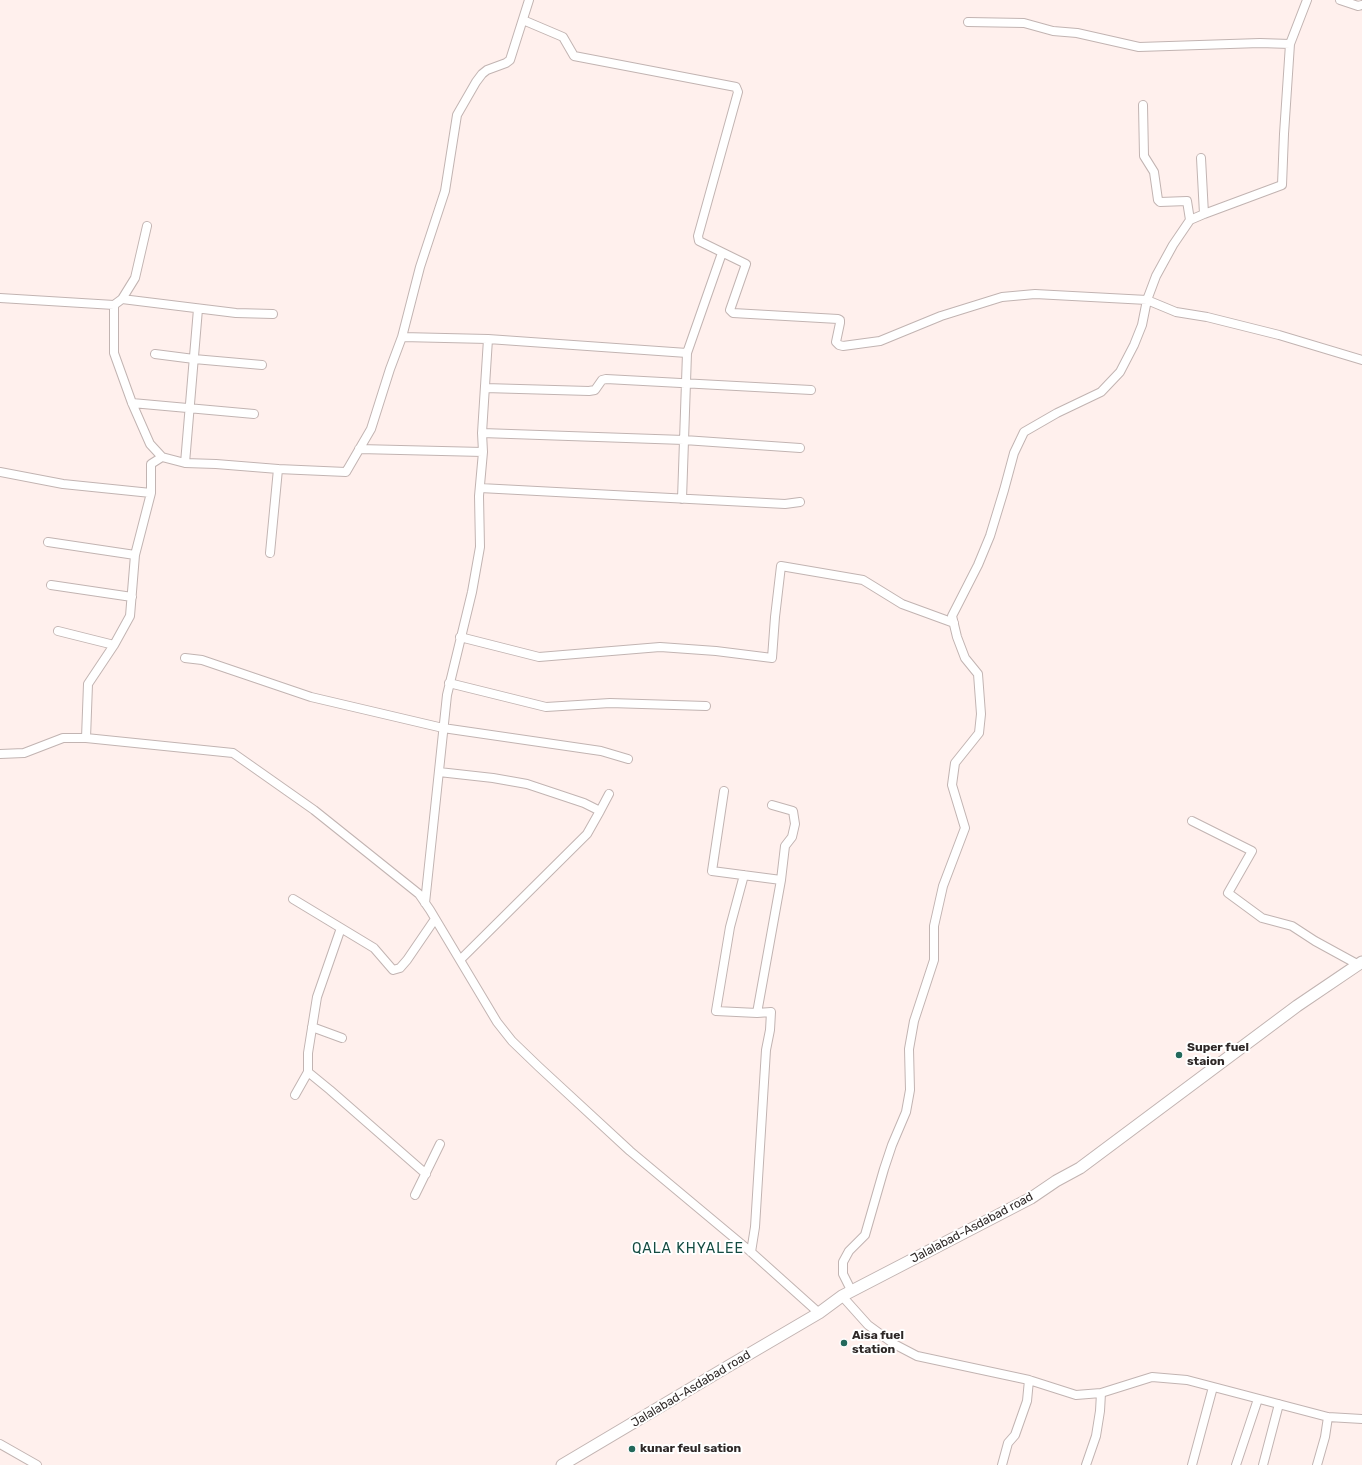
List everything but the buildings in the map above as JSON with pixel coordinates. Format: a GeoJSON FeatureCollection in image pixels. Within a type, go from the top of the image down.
{"type":"FeatureCollection","features":[{"type":"Feature","properties":{"kind":"main road","name":"Jalalabad-Asdabad road"},"geometry":{"type":"LineString","coordinates":[[562,1465],[819,1313],[847,1293],[1031,1198],[1056,1181],[1080,1168],[1300,1003],[1360,963]]}},
{"type":"Feature","properties":{"kind":"street"},"geometry":{"type":"LineString","coordinates":[[114,305],[114,353],[132,403],[150,444],[162,457],[185,463],[346,472],[371,429],[402,337],[420,267],[431,231],[446,191],[454,126],[457,115],[482,74],[487,70],[510,60],[530,0]]}},
{"type":"Feature","properties":{"kind":"street"},"geometry":{"type":"LineString","coordinates":[[1308,0],[1290,44],[1282,185],[1190,220],[1173,245],[1156,276],[1147,300],[1142,325],[1134,345],[1120,372],[1101,392],[1057,413],[1024,432],[1014,453],[990,536],[978,565],[952,616],[957,637],[965,658],[978,674],[981,714],[979,733],[955,763],[952,785],[965,828],[943,886],[934,926],[934,960],[914,1021],[909,1049],[910,1090],[906,1112],[892,1145],[865,1235],[849,1251],[843,1262],[842,1274],[847,1293],[868,1326],[904,1350],[923,1358],[1029,1380],[1076,1395],[1101,1393],[1152,1377],[1187,1380],[1328,1417],[1362,1419]]}},
{"type":"Feature","properties":{"kind":"street"},"geometry":{"type":"LineString","coordinates":[[1340,0],[1358,6],[1362,5]]}},
{"type":"Feature","properties":{"kind":"street"},"geometry":{"type":"LineString","coordinates":[[524,20],[563,37],[574,56],[736,87],[738,92],[698,236],[699,241],[746,264],[730,310],[733,313],[838,319],[840,320],[840,323],[836,342],[843,346],[880,340],[941,316],[1002,297],[1035,294],[1147,300],[1176,312],[1207,317],[1278,335],[1362,360]]}},
{"type":"Feature","properties":{"kind":"street"},"geometry":{"type":"LineString","coordinates":[[968,22],[1024,23],[1053,31],[1077,33],[1139,47],[1253,43],[1290,44]]}},
{"type":"Feature","properties":{"kind":"street"},"geometry":{"type":"LineString","coordinates":[[1142,105],[1144,156],[1154,172],[1158,200],[1160,202],[1187,201],[1190,220]]}},
{"type":"Feature","properties":{"kind":"street"},"geometry":{"type":"LineString","coordinates":[[1201,158],[1204,214]]}},
{"type":"Feature","properties":{"kind":"street"},"geometry":{"type":"LineString","coordinates":[[0,298],[114,305],[122,299],[135,278],[147,226]]}},
{"type":"Feature","properties":{"kind":"street"},"geometry":{"type":"LineString","coordinates":[[682,499],[687,352],[722,253]]}},
{"type":"Feature","properties":{"kind":"street"},"geometry":{"type":"LineString","coordinates":[[122,299],[236,313],[273,314]]}},
{"type":"Feature","properties":{"kind":"street"},"geometry":{"type":"LineString","coordinates":[[185,463],[198,309]]}},
{"type":"Feature","properties":{"kind":"street"},"geometry":{"type":"LineString","coordinates":[[402,337],[488,339],[687,352]]}},
{"type":"Feature","properties":{"kind":"street"},"geometry":{"type":"LineString","coordinates":[[425,902],[447,694],[472,592],[480,547],[480,488],[483,452],[482,432],[488,339]]}},
{"type":"Feature","properties":{"kind":"street"},"geometry":{"type":"LineString","coordinates":[[155,354],[262,365]]}},
{"type":"Feature","properties":{"kind":"street"},"geometry":{"type":"LineString","coordinates":[[485,388],[589,391],[595,390],[602,380],[606,379],[811,390]]}},
{"type":"Feature","properties":{"kind":"street"},"geometry":{"type":"LineString","coordinates":[[132,403],[254,414]]}},
{"type":"Feature","properties":{"kind":"street"},"geometry":{"type":"LineString","coordinates":[[482,432],[684,440],[800,448]]}},
{"type":"Feature","properties":{"kind":"street"},"geometry":{"type":"LineString","coordinates":[[359,449],[483,452]]}},
{"type":"Feature","properties":{"kind":"street"},"geometry":{"type":"LineString","coordinates":[[86,738],[88,684],[114,645],[130,616],[135,555],[150,493],[151,464],[162,457]]}},
{"type":"Feature","properties":{"kind":"street"},"geometry":{"type":"LineString","coordinates":[[270,553],[278,469]]}},
{"type":"Feature","properties":{"kind":"street"},"geometry":{"type":"LineString","coordinates":[[0,472],[63,484],[150,493]]}},
{"type":"Feature","properties":{"kind":"street"},"geometry":{"type":"LineString","coordinates":[[480,488],[785,504],[800,502]]}},
{"type":"Feature","properties":{"kind":"street"},"geometry":{"type":"LineString","coordinates":[[48,542],[135,555]]}},
{"type":"Feature","properties":{"kind":"street"},"geometry":{"type":"LineString","coordinates":[[460,637],[538,657],[660,647],[716,651],[772,658],[775,617],[782,566],[863,580],[902,604],[954,623]]}},
{"type":"Feature","properties":{"kind":"street"},"geometry":{"type":"LineString","coordinates":[[51,585],[132,597]]}},
{"type":"Feature","properties":{"kind":"street"},"geometry":{"type":"LineString","coordinates":[[58,631],[114,645]]}},
{"type":"Feature","properties":{"kind":"street"},"geometry":{"type":"LineString","coordinates":[[185,658],[202,660],[311,697],[443,728],[601,751],[628,759]]}},
{"type":"Feature","properties":{"kind":"street"},"geometry":{"type":"LineString","coordinates":[[449,683],[546,707],[610,703],[706,706]]}},
{"type":"Feature","properties":{"kind":"street"},"geometry":{"type":"LineString","coordinates":[[0,754],[24,753],[63,738],[86,738],[232,753],[314,810],[419,894],[497,1022],[512,1041],[630,1151],[751,1252],[819,1313]]}},
{"type":"Feature","properties":{"kind":"street"},"geometry":{"type":"LineString","coordinates":[[439,772],[493,778],[527,784],[584,803],[600,811]]}},
{"type":"Feature","properties":{"kind":"street"},"geometry":{"type":"LineString","coordinates":[[724,791],[712,870],[780,880]]}},
{"type":"Feature","properties":{"kind":"street"},"geometry":{"type":"LineString","coordinates":[[460,960],[587,834],[609,794]]}},
{"type":"Feature","properties":{"kind":"street"},"geometry":{"type":"LineString","coordinates":[[757,1013],[785,846],[792,837],[795,824],[793,811],[772,805]]}},
{"type":"Feature","properties":{"kind":"street"},"geometry":{"type":"LineString","coordinates":[[1192,821],[1252,851],[1228,893],[1262,918],[1292,926],[1315,941],[1360,963]]}},
{"type":"Feature","properties":{"kind":"street"},"geometry":{"type":"LineString","coordinates":[[744,875],[730,927],[716,1011],[757,1013],[771,1012],[770,1030],[766,1050],[751,1252]]}},
{"type":"Feature","properties":{"kind":"street"},"geometry":{"type":"LineString","coordinates":[[293,899],[374,948],[393,970],[400,968],[407,960],[435,919]]}},
{"type":"Feature","properties":{"kind":"street"},"geometry":{"type":"LineString","coordinates":[[295,1095],[308,1072],[308,1053],[317,997],[341,928]]}},
{"type":"Feature","properties":{"kind":"street"},"geometry":{"type":"LineString","coordinates":[[312,1026],[342,1038]]}},
{"type":"Feature","properties":{"kind":"street"},"geometry":{"type":"LineString","coordinates":[[308,1072],[426,1174]]}},
{"type":"Feature","properties":{"kind":"street"},"geometry":{"type":"LineString","coordinates":[[415,1196],[440,1144]]}},
{"type":"Feature","properties":{"kind":"street"},"geometry":{"type":"LineString","coordinates":[[1002,1465],[1008,1443],[1015,1435],[1027,1401],[1029,1380]]}},
{"type":"Feature","properties":{"kind":"street"},"geometry":{"type":"LineString","coordinates":[[1192,1465],[1213,1387]]}},
{"type":"Feature","properties":{"kind":"street"},"geometry":{"type":"LineString","coordinates":[[1086,1465],[1096,1436],[1101,1393]]}},
{"type":"Feature","properties":{"kind":"street"},"geometry":{"type":"LineString","coordinates":[[1236,1465],[1258,1399]]}},
{"type":"Feature","properties":{"kind":"street"},"geometry":{"type":"LineString","coordinates":[[1262,1465],[1279,1404]]}},
{"type":"Feature","properties":{"kind":"street"},"geometry":{"type":"LineString","coordinates":[[1317,1465],[1325,1437],[1328,1417]]}},
{"type":"Feature","properties":{"kind":"street"},"geometry":{"type":"LineString","coordinates":[[0,1444],[37,1465]]}},
{"type":"Feature","properties":{"kind":"place","name":"Super fuel staion"},"geometry":{"type":"Point","coordinates":[1179,1055]}},
{"type":"Feature","properties":{"kind":"place","name":"Aisa fuel station"},"geometry":{"type":"Point","coordinates":[844,1343]}},
{"type":"Feature","properties":{"kind":"place","name":"kunar feul sation"},"geometry":{"type":"Point","coordinates":[632,1449]}},
{"type":"Feature","properties":{"kind":"district","name":"QALA KHYALEE"},"geometry":{"type":"Point","coordinates":[688,1249]}}]}
